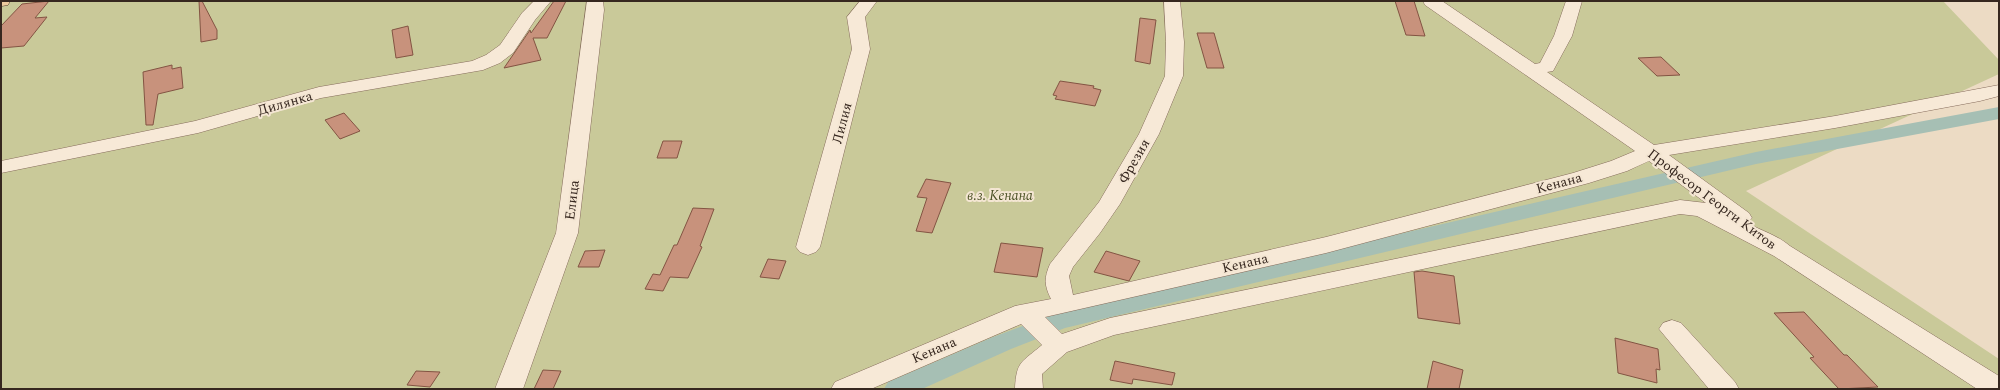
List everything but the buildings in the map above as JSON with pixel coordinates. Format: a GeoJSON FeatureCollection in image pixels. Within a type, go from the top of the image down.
{"type":"FeatureCollection","features":[{"type":"Feature","properties":{"kind":"street","name":"Дилянка"},"geometry":{"type":"LineString","coordinates":[[1,167],[198,127],[325,92],[476,66],[493,59],[507,49],[528,17],[543,1]]}},
{"type":"Feature","properties":{"kind":"street","name":"Елица"},"geometry":{"type":"LineString","coordinates":[[509,389],[567,233],[595,16],[595,1]]}},
{"type":"Feature","properties":{"kind":"street","name":"Лилия"},"geometry":{"type":"LineString","coordinates":[[808,247],[861,49],[856,17],[869,1]]}},
{"type":"Feature","properties":{"kind":"street","name":"Фрезия"},"geometry":{"type":"LineString","coordinates":[[1066,305],[1059,290],[1057,276],[1062,264],[1092,228],[1109,204],[1149,134],[1174,76],[1175,42],[1172,1]]}},
{"type":"Feature","properties":{"kind":"street","name":"Професор Георги Китов"},"geometry":{"type":"LineString","coordinates":[[1431,1],[1652,153],[1717,200],[1782,251],[1998,389]]}},
{"type":"Feature","properties":{"kind":"street"},"geometry":{"type":"LineString","coordinates":[[1531,70],[1546,67],[1556,52],[1565,31],[1574,1]]}},
{"type":"Feature","properties":{"kind":"street","name":"Кенана"},"geometry":{"type":"LineString","coordinates":[[845,389],[1024,312],[1066,305],[1342,241],[1581,178],[1619,166],[1652,153],[1835,122],[1980,95],[1997,90]]}},
{"type":"Feature","properties":{"kind":"street"},"geometry":{"type":"LineString","coordinates":[[1029,380],[1058,345],[1110,327],[1434,257],[1680,207],[1702,210],[1782,251]]}},
{"type":"Feature","properties":{"kind":"street"},"geometry":{"type":"LineString","coordinates":[[1024,312],[1058,345]]}},
{"type":"Feature","properties":{"kind":"street"},"geometry":{"type":"LineString","coordinates":[[1672,330],[1725,389]]}},
{"type":"Feature","properties":{"kind":"green space","name":"в.з. Кенана"},"geometry":{"type":"Polygon","coordinates":[[[1,1],[1943,1],[1999,60],[1999,74],[1746,191],[1999,359],[1999,389],[1,389],[1,1]]]}},
{"type":"Feature","properties":{"kind":"waterway"},"geometry":{"type":"LineString","coordinates":[[897,389],[1002,343],[1060,321],[1756,158],[1999,113]]}}]}
